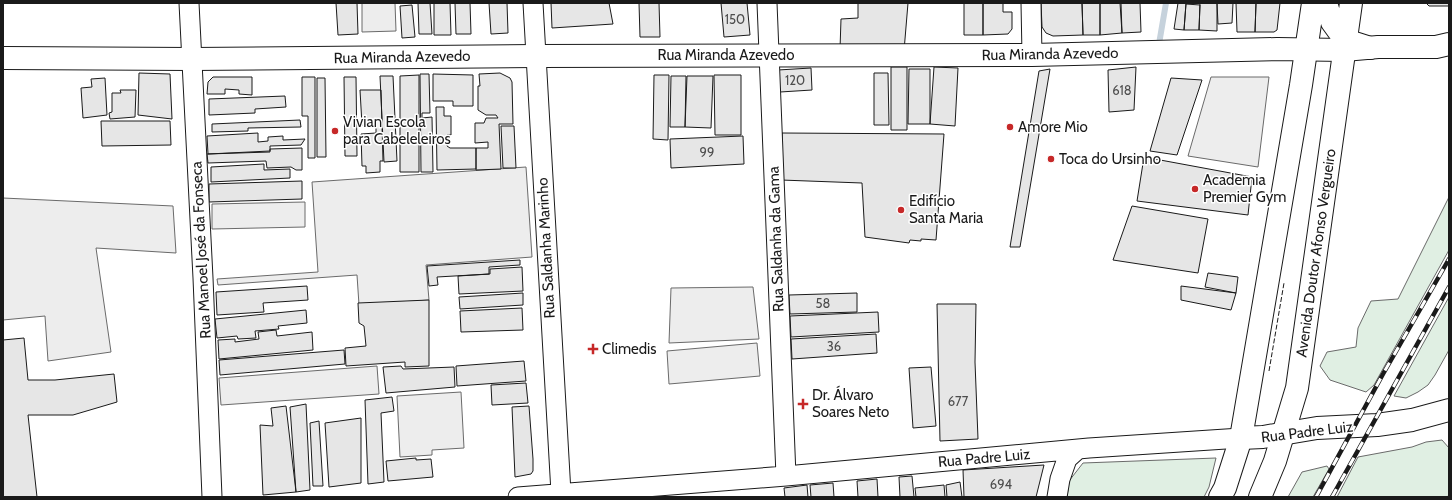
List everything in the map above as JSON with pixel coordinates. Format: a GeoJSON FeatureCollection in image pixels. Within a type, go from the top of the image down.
{"type":"FeatureCollection","features":[{"type":"Feature","properties":{"kind":"street","name":"Rua Manoel José da Fonseca"},"geometry":{"type":"LineString","coordinates":[[189,3],[212,497]]}},
{"type":"Feature","properties":{"kind":"street","name":"Rua Saldanha Marinho"},"geometry":{"type":"LineString","coordinates":[[533,3],[560,493]]}},
{"type":"Feature","properties":{"kind":"street","name":"Rua Saldanha da Gama"},"geometry":{"type":"LineString","coordinates":[[767,3],[786,476]]}},
{"type":"Feature","properties":{"kind":"street"},"geometry":{"type":"LineString","coordinates":[[1031,3],[1032,55]]}},
{"type":"Feature","properties":{"kind":"street"},"geometry":{"type":"LineString","coordinates":[[1220,497],[1225,488],[1241,438],[1301,84],[1313,3]]}},
{"type":"Feature","properties":{"kind":"street"},"geometry":{"type":"LineString","coordinates":[[1326,3],[1332,22],[1345,45]]}},
{"type":"Feature","properties":{"kind":"street","name":"Avenida Doutor Afonso Vergueiro"},"geometry":{"type":"LineString","coordinates":[[1260,497],[1271,473],[1297,388],[1351,3]]}},
{"type":"Feature","properties":{"kind":"street","name":"Rua Miranda Azevedo"},"geometry":{"type":"LineString","coordinates":[[3,58],[192,59],[535,56],[1032,55],[1277,49],[1305,50],[1345,45],[1370,48],[1436,47],[1449,44]]}},
{"type":"Feature","properties":{"kind":"street","name":"Rua Padre Luiz"},"geometry":{"type":"LineString","coordinates":[[518,497],[786,476],[1077,450],[1241,438],[1262,438],[1317,428],[1377,425],[1412,420],[1449,410]]}},
{"type":"Feature","properties":{"kind":"street"},"geometry":{"type":"LineString","coordinates":[[1057,497],[1060,479],[1066,459],[1077,450]]}},
{"type":"Feature","properties":{"kind":"green space"},"geometry":{"type":"Polygon","coordinates":[[[1449,197],[1449,250],[1374,385],[1366,392],[1330,380],[1320,366],[1327,352],[1356,347],[1358,328],[1371,301],[1398,299],[1449,197]]]}},
{"type":"Feature","properties":{"kind":"green space"},"geometry":{"type":"Polygon","coordinates":[[[1449,297],[1449,350],[1428,385],[1406,398],[1394,396],[1449,297]]]}},
{"type":"Feature","properties":{"kind":"green space"},"geometry":{"type":"Polygon","coordinates":[[[1442,440],[1449,448],[1448,497],[1337,497],[1358,457],[1412,447],[1426,442],[1442,440]]]}},
{"type":"Feature","properties":{"kind":"green space"},"geometry":{"type":"Polygon","coordinates":[[[1216,458],[1209,487],[1204,497],[1067,497],[1069,481],[1083,463],[1216,458]]]}},
{"type":"Feature","properties":{"kind":"green space"},"geometry":{"type":"Polygon","coordinates":[[[1327,466],[1329,469],[1313,497],[1288,497],[1302,472],[1327,466]]]}},
{"type":"Feature","properties":{"kind":"shaded area"},"geometry":{"type":"Polygon","coordinates":[[[362,3],[395,3],[396,31],[362,32],[362,3]]]}},
{"type":"Feature","properties":{"kind":"shaded area"},"geometry":{"type":"Polygon","coordinates":[[[1211,77],[1269,77],[1258,167],[1188,156],[1211,77]]]}},
{"type":"Feature","properties":{"kind":"shaded area"},"geometry":{"type":"Polygon","coordinates":[[[526,167],[532,257],[426,265],[429,300],[359,305],[357,275],[218,285],[217,279],[318,272],[312,182],[526,167]]]}},
{"type":"Feature","properties":{"kind":"shaded area"},"geometry":{"type":"Polygon","coordinates":[[[3,198],[173,206],[176,253],[96,248],[111,352],[48,361],[45,316],[3,320],[3,198]]]}},
{"type":"Feature","properties":{"kind":"shaded area"},"geometry":{"type":"Polygon","coordinates":[[[305,202],[305,227],[212,229],[212,204],[305,202]]]}},
{"type":"Feature","properties":{"kind":"shaded area"},"geometry":{"type":"Polygon","coordinates":[[[753,287],[759,339],[669,343],[671,288],[753,287]]]}},
{"type":"Feature","properties":{"kind":"shaded area"},"geometry":{"type":"Polygon","coordinates":[[[757,343],[760,376],[669,384],[667,351],[757,343]]]}},
{"type":"Feature","properties":{"kind":"shaded area"},"geometry":{"type":"Polygon","coordinates":[[[377,366],[379,394],[221,405],[219,378],[377,366]]]}},
{"type":"Feature","properties":{"kind":"shaded area"},"geometry":{"type":"Polygon","coordinates":[[[461,392],[464,448],[432,450],[432,455],[400,457],[397,396],[461,392]]]}},
{"type":"Feature","properties":{"kind":"building"},"geometry":{"type":"Polygon","coordinates":[[[336,3],[357,3],[358,34],[338,35],[336,3]]]}},
{"type":"Feature","properties":{"kind":"building"},"geometry":{"type":"Polygon","coordinates":[[[418,3],[430,3],[432,34],[419,34],[418,3]]]}},
{"type":"Feature","properties":{"kind":"building"},"geometry":{"type":"Polygon","coordinates":[[[434,3],[450,3],[451,35],[434,35],[434,3]]]}},
{"type":"Feature","properties":{"kind":"building"},"geometry":{"type":"Polygon","coordinates":[[[455,3],[470,3],[471,34],[456,34],[455,3]]]}},
{"type":"Feature","properties":{"kind":"building"},"geometry":{"type":"Polygon","coordinates":[[[489,3],[507,3],[508,33],[491,34],[489,3]]]}},
{"type":"Feature","properties":{"kind":"building"},"geometry":{"type":"Polygon","coordinates":[[[551,3],[609,3],[613,24],[552,28],[551,3]]]}},
{"type":"Feature","properties":{"kind":"building"},"geometry":{"type":"Polygon","coordinates":[[[639,3],[659,3],[660,37],[640,37],[639,3]]]}},
{"type":"Feature","properties":{"kind":"building"},"geometry":{"type":"Polygon","coordinates":[[[721,3],[747,3],[750,35],[724,37],[721,3]]]}},
{"type":"Feature","properties":{"kind":"building"},"geometry":{"type":"Polygon","coordinates":[[[858,3],[908,3],[904,51],[840,49],[841,19],[858,18],[858,3]]]}},
{"type":"Feature","properties":{"kind":"building"},"geometry":{"type":"Polygon","coordinates":[[[964,3],[983,3],[983,35],[964,35],[964,3]]]}},
{"type":"Feature","properties":{"kind":"building"},"geometry":{"type":"Polygon","coordinates":[[[983,3],[1003,3],[1003,12],[1012,12],[1012,29],[1008,34],[983,35],[983,3]]]}},
{"type":"Feature","properties":{"kind":"building"},"geometry":{"type":"Polygon","coordinates":[[[1041,3],[1082,3],[1083,35],[1053,36],[1046,33],[1042,27],[1041,3]]]}},
{"type":"Feature","properties":{"kind":"building"},"geometry":{"type":"Polygon","coordinates":[[[1082,3],[1100,3],[1100,35],[1083,35],[1082,3]]]}},
{"type":"Feature","properties":{"kind":"building"},"geometry":{"type":"Polygon","coordinates":[[[1100,3],[1120,3],[1122,33],[1100,35],[1100,3]]]}},
{"type":"Feature","properties":{"kind":"building"},"geometry":{"type":"Polygon","coordinates":[[[1121,3],[1140,3],[1141,32],[1122,33],[1121,3]]]}},
{"type":"Feature","properties":{"kind":"building"},"geometry":{"type":"Polygon","coordinates":[[[1178,3],[1186,3],[1184,30],[1174,29],[1178,3]]]}},
{"type":"Feature","properties":{"kind":"building"},"geometry":{"type":"Polygon","coordinates":[[[1200,3],[1217,3],[1217,31],[1199,30],[1200,3]]]}},
{"type":"Feature","properties":{"kind":"building"},"geometry":{"type":"Polygon","coordinates":[[[1217,3],[1233,3],[1232,23],[1218,24],[1217,3]]]}},
{"type":"Feature","properties":{"kind":"building"},"geometry":{"type":"Polygon","coordinates":[[[1236,3],[1256,3],[1255,32],[1237,32],[1236,3]]]}},
{"type":"Feature","properties":{"kind":"building"},"geometry":{"type":"Polygon","coordinates":[[[1256,3],[1280,3],[1277,30],[1274,32],[1255,32],[1256,3]]]}},
{"type":"Feature","properties":{"kind":"building"},"geometry":{"type":"Polygon","coordinates":[[[1426,3],[1449,3],[1449,6],[1429,6],[1426,3]]]}},
{"type":"Feature","properties":{"kind":"building"},"geometry":{"type":"Polygon","coordinates":[[[1186,4],[1200,5],[1199,30],[1184,30],[1186,4]]]}},
{"type":"Feature","properties":{"kind":"building"},"geometry":{"type":"Polygon","coordinates":[[[412,5],[415,37],[402,38],[400,6],[412,5]]]}},
{"type":"Feature","properties":{"kind":"building"},"geometry":{"type":"Polygon","coordinates":[[[891,67],[907,67],[907,130],[891,130],[891,67]]]}},
{"type":"Feature","properties":{"kind":"building"},"geometry":{"type":"Polygon","coordinates":[[[934,67],[958,68],[955,126],[930,124],[934,67]]]}},
{"type":"Feature","properties":{"kind":"building"},"geometry":{"type":"Polygon","coordinates":[[[1136,67],[1134,110],[1109,112],[1108,70],[1136,67]]]}},
{"type":"Feature","properties":{"kind":"building"},"geometry":{"type":"Polygon","coordinates":[[[811,68],[812,90],[780,92],[778,70],[811,68]]]}},
{"type":"Feature","properties":{"kind":"building"},"geometry":{"type":"Polygon","coordinates":[[[909,69],[930,69],[930,124],[908,124],[909,69]]]}},
{"type":"Feature","properties":{"kind":"building"},"geometry":{"type":"Polygon","coordinates":[[[1050,69],[1020,247],[1010,247],[1039,71],[1050,69]]]}},
{"type":"Feature","properties":{"kind":"building"},"geometry":{"type":"Polygon","coordinates":[[[139,73],[170,74],[172,119],[138,115],[139,73]]]}},
{"type":"Feature","properties":{"kind":"building"},"geometry":{"type":"Polygon","coordinates":[[[500,73],[510,78],[512,82],[513,124],[499,124],[501,169],[476,170],[476,148],[488,148],[488,142],[475,143],[475,123],[484,123],[486,118],[498,118],[496,115],[486,115],[478,110],[478,86],[480,86],[479,74],[500,73]]]}},
{"type":"Feature","properties":{"kind":"building"},"geometry":{"type":"Polygon","coordinates":[[[874,73],[888,73],[889,125],[874,125],[874,73]]]}},
{"type":"Feature","properties":{"kind":"building"},"geometry":{"type":"Polygon","coordinates":[[[420,74],[429,74],[430,113],[422,113],[422,118],[432,117],[433,172],[421,172],[420,74]]]}},
{"type":"Feature","properties":{"kind":"building"},"geometry":{"type":"Polygon","coordinates":[[[433,74],[473,75],[473,106],[453,106],[453,101],[433,101],[433,74]]]}},
{"type":"Feature","properties":{"kind":"building"},"geometry":{"type":"Polygon","coordinates":[[[419,75],[419,172],[400,172],[400,76],[419,75]]]}},
{"type":"Feature","properties":{"kind":"building"},"geometry":{"type":"Polygon","coordinates":[[[654,75],[669,75],[668,140],[653,139],[654,75]]]}},
{"type":"Feature","properties":{"kind":"building"},"geometry":{"type":"Polygon","coordinates":[[[714,75],[741,75],[741,135],[715,135],[714,75]]]}},
{"type":"Feature","properties":{"kind":"building"},"geometry":{"type":"Polygon","coordinates":[[[380,76],[393,76],[397,161],[384,162],[380,76]]]}},
{"type":"Feature","properties":{"kind":"building"},"geometry":{"type":"Polygon","coordinates":[[[671,76],[686,76],[685,127],[670,127],[671,76]]]}},
{"type":"Feature","properties":{"kind":"building"},"geometry":{"type":"Polygon","coordinates":[[[687,76],[713,76],[711,128],[685,127],[687,76]]]}},
{"type":"Feature","properties":{"kind":"building"},"geometry":{"type":"Polygon","coordinates":[[[213,77],[252,77],[252,95],[239,94],[239,90],[225,89],[225,94],[207,94],[208,82],[213,77]]]}},
{"type":"Feature","properties":{"kind":"building"},"geometry":{"type":"Polygon","coordinates":[[[302,77],[315,77],[315,158],[308,158],[308,116],[302,116],[302,77]]]}},
{"type":"Feature","properties":{"kind":"building"},"geometry":{"type":"Polygon","coordinates":[[[344,77],[356,77],[357,156],[345,156],[344,77]]]}},
{"type":"Feature","properties":{"kind":"building"},"geometry":{"type":"Polygon","coordinates":[[[105,78],[107,115],[83,118],[81,88],[92,87],[91,79],[105,78]]]}},
{"type":"Feature","properties":{"kind":"building"},"geometry":{"type":"Polygon","coordinates":[[[317,78],[325,78],[326,157],[317,157],[317,78]]]}},
{"type":"Feature","properties":{"kind":"building"},"geometry":{"type":"Polygon","coordinates":[[[1171,78],[1202,80],[1177,155],[1150,151],[1171,78]]]}},
{"type":"Feature","properties":{"kind":"building"},"geometry":{"type":"Polygon","coordinates":[[[120,90],[136,90],[135,117],[110,119],[109,113],[112,112],[112,93],[121,93],[120,90]]]}},
{"type":"Feature","properties":{"kind":"building"},"geometry":{"type":"Polygon","coordinates":[[[360,90],[381,90],[383,161],[380,161],[380,172],[366,173],[366,166],[362,166],[361,134],[376,133],[376,125],[362,125],[360,90]]]}},
{"type":"Feature","properties":{"kind":"building"},"geometry":{"type":"Polygon","coordinates":[[[285,96],[286,107],[255,109],[255,113],[209,115],[209,99],[285,96]]]}},
{"type":"Feature","properties":{"kind":"building"},"geometry":{"type":"Polygon","coordinates":[[[436,107],[444,107],[444,116],[451,116],[451,135],[447,135],[447,146],[450,148],[476,148],[476,169],[437,170],[436,107]]]}},
{"type":"Feature","properties":{"kind":"building"},"geometry":{"type":"Polygon","coordinates":[[[300,120],[301,127],[248,128],[248,131],[212,132],[212,124],[300,120]]]}},
{"type":"Feature","properties":{"kind":"building"},"geometry":{"type":"Polygon","coordinates":[[[101,121],[170,121],[171,145],[102,146],[101,121]]]}},
{"type":"Feature","properties":{"kind":"building"},"geometry":{"type":"Polygon","coordinates":[[[501,126],[514,126],[516,168],[503,168],[501,126]]]}},
{"type":"Feature","properties":{"kind":"building"},"geometry":{"type":"Polygon","coordinates":[[[258,133],[258,142],[268,141],[268,137],[283,136],[283,140],[305,139],[301,145],[270,146],[270,151],[208,154],[207,136],[258,133]]]}},
{"type":"Feature","properties":{"kind":"building","name":"Edifício Santa Maria"},"geometry":{"type":"Polygon","coordinates":[[[782,133],[944,134],[936,240],[910,240],[909,243],[865,237],[862,183],[781,180],[782,133]]]}},
{"type":"Feature","properties":{"kind":"building"},"geometry":{"type":"Polygon","coordinates":[[[743,136],[744,164],[671,168],[670,139],[743,136]]]}},
{"type":"Feature","properties":{"kind":"building"},"geometry":{"type":"Polygon","coordinates":[[[302,148],[302,170],[296,170],[291,167],[267,168],[266,161],[208,163],[207,154],[270,152],[270,149],[302,148]]]}},
{"type":"Feature","properties":{"kind":"building","name":"Academia Premier Gym"},"geometry":{"type":"Polygon","coordinates":[[[1144,157],[1252,177],[1248,215],[1137,201],[1144,157]]]}},
{"type":"Feature","properties":{"kind":"building"},"geometry":{"type":"Polygon","coordinates":[[[264,164],[264,170],[290,169],[290,178],[211,182],[211,167],[264,164]]]}},
{"type":"Feature","properties":{"kind":"building"},"geometry":{"type":"Polygon","coordinates":[[[302,181],[302,199],[209,202],[209,184],[302,181]]]}},
{"type":"Feature","properties":{"kind":"building"},"geometry":{"type":"Polygon","coordinates":[[[1132,206],[1208,219],[1198,273],[1113,260],[1132,206]]]}},
{"type":"Feature","properties":{"kind":"building"},"geometry":{"type":"Polygon","coordinates":[[[520,260],[520,265],[489,267],[489,274],[437,277],[438,285],[429,286],[427,266],[520,260]]]}},
{"type":"Feature","properties":{"kind":"building"},"geometry":{"type":"Polygon","coordinates":[[[522,267],[523,291],[459,294],[458,276],[490,274],[490,269],[522,267]]]}},
{"type":"Feature","properties":{"kind":"building"},"geometry":{"type":"Polygon","coordinates":[[[1208,273],[1238,277],[1236,293],[1205,287],[1208,273]]]}},
{"type":"Feature","properties":{"kind":"building"},"geometry":{"type":"Polygon","coordinates":[[[307,286],[308,300],[263,303],[264,312],[217,315],[216,292],[307,286]]]}},
{"type":"Feature","properties":{"kind":"building"},"geometry":{"type":"Polygon","coordinates":[[[1181,286],[1236,293],[1231,310],[1181,300],[1181,286]]]}},
{"type":"Feature","properties":{"kind":"building"},"geometry":{"type":"Polygon","coordinates":[[[523,293],[523,305],[460,309],[459,297],[523,293]]]}},
{"type":"Feature","properties":{"kind":"building"},"geometry":{"type":"Polygon","coordinates":[[[857,293],[857,312],[790,314],[789,295],[857,293]]]}},
{"type":"Feature","properties":{"kind":"building"},"geometry":{"type":"Polygon","coordinates":[[[429,300],[429,366],[405,367],[405,362],[346,366],[345,348],[366,346],[364,326],[359,323],[358,303],[429,300]]]}},
{"type":"Feature","properties":{"kind":"building"},"geometry":{"type":"Polygon","coordinates":[[[937,304],[976,304],[975,362],[978,439],[940,441],[937,304]]]}},
{"type":"Feature","properties":{"kind":"building"},"geometry":{"type":"Polygon","coordinates":[[[522,308],[523,330],[461,332],[460,311],[522,308]]]}},
{"type":"Feature","properties":{"kind":"building"},"geometry":{"type":"Polygon","coordinates":[[[306,310],[307,323],[278,326],[279,329],[255,331],[256,338],[238,339],[237,336],[217,338],[215,319],[306,310]]]}},
{"type":"Feature","properties":{"kind":"building"},"geometry":{"type":"Polygon","coordinates":[[[878,312],[879,332],[791,337],[790,316],[878,312]]]}},
{"type":"Feature","properties":{"kind":"building"},"geometry":{"type":"Polygon","coordinates":[[[276,330],[277,336],[312,332],[313,350],[219,359],[218,340],[235,339],[235,342],[259,339],[258,332],[276,330]]]}},
{"type":"Feature","properties":{"kind":"building"},"geometry":{"type":"Polygon","coordinates":[[[876,334],[877,353],[792,359],[791,339],[876,334]]]}},
{"type":"Feature","properties":{"kind":"building"},"geometry":{"type":"Polygon","coordinates":[[[24,338],[28,380],[55,380],[114,374],[117,402],[73,415],[28,415],[37,497],[3,497],[3,340],[24,338]]]}},
{"type":"Feature","properties":{"kind":"building"},"geometry":{"type":"Polygon","coordinates":[[[344,350],[345,364],[220,375],[219,360],[344,350]]]}},
{"type":"Feature","properties":{"kind":"building"},"geometry":{"type":"Polygon","coordinates":[[[524,361],[526,381],[457,386],[456,366],[524,361]]]}},
{"type":"Feature","properties":{"kind":"building"},"geometry":{"type":"Polygon","coordinates":[[[401,366],[403,369],[454,367],[455,387],[386,393],[383,367],[401,366]]]}},
{"type":"Feature","properties":{"kind":"building"},"geometry":{"type":"Polygon","coordinates":[[[931,367],[936,426],[913,428],[909,368],[931,367]]]}},
{"type":"Feature","properties":{"kind":"building"},"geometry":{"type":"Polygon","coordinates":[[[526,383],[528,403],[492,405],[491,385],[526,383]]]}},
{"type":"Feature","properties":{"kind":"building"},"geometry":{"type":"Polygon","coordinates":[[[392,397],[394,411],[381,413],[384,482],[368,484],[365,400],[392,397]]]}},
{"type":"Feature","properties":{"kind":"building"},"geometry":{"type":"Polygon","coordinates":[[[306,404],[310,490],[296,492],[290,407],[306,404]]]}},
{"type":"Feature","properties":{"kind":"building"},"geometry":{"type":"Polygon","coordinates":[[[286,406],[296,492],[263,495],[260,425],[273,426],[271,408],[286,406]]]}},
{"type":"Feature","properties":{"kind":"building"},"geometry":{"type":"Polygon","coordinates":[[[529,406],[533,471],[531,474],[515,477],[512,407],[529,406]]]}},
{"type":"Feature","properties":{"kind":"building"},"geometry":{"type":"Polygon","coordinates":[[[361,418],[361,483],[329,487],[325,423],[361,418]]]}},
{"type":"Feature","properties":{"kind":"building"},"geometry":{"type":"Polygon","coordinates":[[[319,421],[323,486],[313,486],[310,423],[319,421]]]}},
{"type":"Feature","properties":{"kind":"building"},"geometry":{"type":"Polygon","coordinates":[[[416,458],[416,460],[431,459],[433,477],[388,481],[386,461],[416,458]]]}},
{"type":"Feature","properties":{"kind":"building"},"geometry":{"type":"Polygon","coordinates":[[[1044,465],[1036,497],[964,497],[963,470],[1044,465]]]}},
{"type":"Feature","properties":{"kind":"building"},"geometry":{"type":"Polygon","coordinates":[[[912,476],[914,497],[900,497],[899,477],[912,476]]]}},
{"type":"Feature","properties":{"kind":"building"},"geometry":{"type":"Polygon","coordinates":[[[877,479],[878,497],[858,497],[857,481],[877,479]]]}},
{"type":"Feature","properties":{"kind":"building"},"geometry":{"type":"Polygon","coordinates":[[[960,482],[962,497],[947,497],[946,485],[960,482]]]}},
{"type":"Feature","properties":{"kind":"building"},"geometry":{"type":"Polygon","coordinates":[[[833,483],[834,497],[811,497],[810,485],[833,483]]]}},
{"type":"Feature","properties":{"kind":"building"},"geometry":{"type":"Polygon","coordinates":[[[807,485],[808,497],[785,497],[784,488],[807,485]]]}},
{"type":"Feature","properties":{"kind":"building"},"geometry":{"type":"Polygon","coordinates":[[[944,485],[945,497],[916,497],[915,488],[944,485]]]}},
{"type":"Feature","properties":{"kind":"waterway"},"geometry":{"type":"LineString","coordinates":[[1159,44],[1166,3]]}},
{"type":"Feature","properties":{"kind":"railway"},"geometry":{"type":"LineString","coordinates":[[1316,497],[1383,374],[1449,259]]}},
{"type":"Feature","properties":{"kind":"railway"},"geometry":{"type":"LineString","coordinates":[[1332,497],[1449,287]]}},
{"type":"Feature","properties":{"kind":"fence"},"geometry":{"type":"LineString","coordinates":[[1269,371],[1284,283]]}},
{"type":"Feature","properties":{"kind":"place","name":"Amore Mio"},"geometry":{"type":"Point","coordinates":[1010,127]}},
{"type":"Feature","properties":{"kind":"place","name":"Vivian Escola para Cabeleleiros"},"geometry":{"type":"Point","coordinates":[335,131]}},
{"type":"Feature","properties":{"kind":"place","name":"Toca do Ursinho"},"geometry":{"type":"Point","coordinates":[1051,159]}},
{"type":"Feature","properties":{"kind":"place","name":"Academia Premier Gym"},"geometry":{"type":"Point","coordinates":[1195,189]}},
{"type":"Feature","properties":{"kind":"place","name":"Edifício Santa Maria"},"geometry":{"type":"Point","coordinates":[901,210]}},
{"type":"Feature","properties":{"kind":"place","name":"Climedis"},"geometry":{"type":"Point","coordinates":[593,349]}},
{"type":"Feature","properties":{"kind":"place","name":"Dr. Álvaro Soares Neto"},"geometry":{"type":"Point","coordinates":[803,404]}}]}
